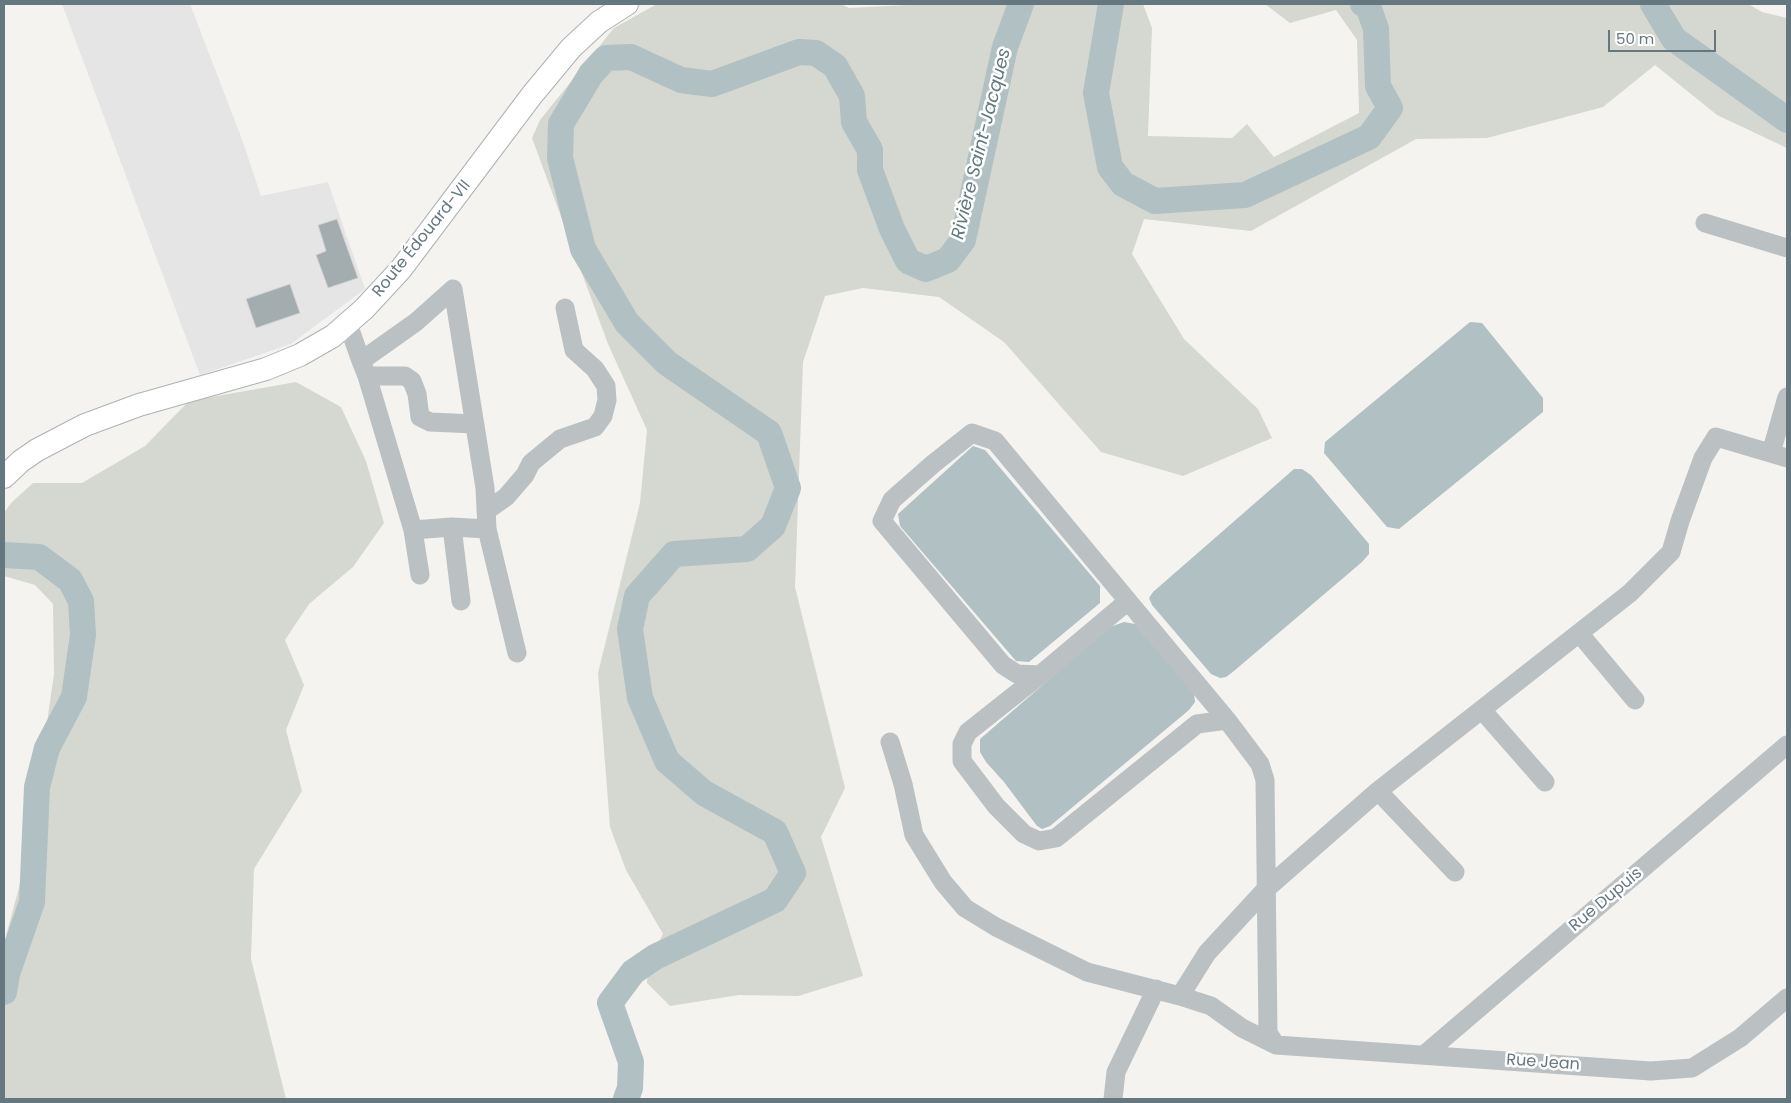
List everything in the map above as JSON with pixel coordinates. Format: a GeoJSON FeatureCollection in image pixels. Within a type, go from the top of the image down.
{"type":"FeatureCollection","features":[{"type":"Feature","properties":{"kind":"main road","name":"Route Édouard-VII"},"geometry":{"type":"LineString","coordinates":[[4,477],[21,461],[37,450],[85,425],[139,405],[214,385],[279,364],[324,342],[348,324],[384,290],[401,269],[562,58],[590,29],[627,4]]}},
{"type":"Feature","properties":{"kind":"street"},"geometry":{"type":"LineString","coordinates":[[1705,222],[1787,248]]}},
{"type":"Feature","properties":{"kind":"street"},"geometry":{"type":"LineString","coordinates":[[364,369],[453,289],[485,488],[487,529],[517,653]]}},
{"type":"Feature","properties":{"kind":"street"},"geometry":{"type":"LineString","coordinates":[[486,511],[506,498],[525,474],[531,463],[560,439],[595,427],[603,416],[607,400],[606,386],[595,369],[574,350],[565,308]]}},
{"type":"Feature","properties":{"kind":"street"},"geometry":{"type":"LineString","coordinates":[[348,324],[364,369],[413,530],[420,575]]}},
{"type":"Feature","properties":{"kind":"street"},"geometry":{"type":"LineString","coordinates":[[364,369],[405,376],[412,382],[420,417],[430,422],[475,424]]}},
{"type":"Feature","properties":{"kind":"street"},"geometry":{"type":"LineString","coordinates":[[1180,996],[1207,953],[1266,889],[1378,792],[1630,593],[1671,552],[1703,458],[1716,437],[1779,456],[1787,397]]}},
{"type":"Feature","properties":{"kind":"street"},"geometry":{"type":"LineString","coordinates":[[1040,675],[1017,674],[1002,665],[882,521],[892,500],[972,433],[995,441],[1227,720],[1260,764],[1265,780],[1268,1032],[1276,1045]]}},
{"type":"Feature","properties":{"kind":"street"},"geometry":{"type":"LineString","coordinates":[[413,530],[452,527],[487,529]]}},
{"type":"Feature","properties":{"kind":"street"},"geometry":{"type":"LineString","coordinates":[[452,527],[461,601]]}},
{"type":"Feature","properties":{"kind":"street"},"geometry":{"type":"LineString","coordinates":[[1128,601],[1040,675],[968,732],[962,744],[962,761],[996,806],[1024,834],[1039,841],[1056,838],[1197,724],[1227,720]]}},
{"type":"Feature","properties":{"kind":"street"},"geometry":{"type":"LineString","coordinates":[[1579,633],[1635,700]]}},
{"type":"Feature","properties":{"kind":"street"},"geometry":{"type":"LineString","coordinates":[[1482,710],[1545,782]]}},
{"type":"Feature","properties":{"kind":"street"},"geometry":{"type":"LineString","coordinates":[[890,742],[903,784],[914,835],[943,882],[965,908],[996,927],[1087,972],[1156,989],[1211,1006],[1242,1028],[1276,1045]]}},
{"type":"Feature","properties":{"kind":"street","name":"Rue Dupuis"},"geometry":{"type":"LineString","coordinates":[[1424,1055],[1787,745]]}},
{"type":"Feature","properties":{"kind":"street"},"geometry":{"type":"LineString","coordinates":[[1378,792],[1455,872]]}},
{"type":"Feature","properties":{"kind":"street"},"geometry":{"type":"LineString","coordinates":[[1113,1099],[1116,1072],[1156,989]]}},
{"type":"Feature","properties":{"kind":"street","name":"Rue Jean"},"geometry":{"type":"LineString","coordinates":[[1276,1045],[1651,1071],[1692,1068],[1740,1038],[1787,998]]}},
{"type":"Feature","properties":{"kind":"shaded area"},"geometry":{"type":"Polygon","coordinates":[[[62,4],[190,4],[243,142],[261,196],[328,182],[365,289],[291,344],[200,375],[62,4]]]}},
{"type":"Feature","properties":{"kind":"shaded area"},"geometry":{"type":"Polygon","coordinates":[[[657,4],[841,4],[849,8],[927,4],[1143,4],[1152,28],[1148,136],[1232,138],[1247,124],[1274,157],[1359,113],[1357,40],[1336,10],[1290,23],[1265,4],[1748,4],[1762,12],[1787,18],[1787,148],[1717,115],[1655,65],[1603,107],[1487,138],[1416,139],[1251,231],[1144,219],[1132,254],[1184,339],[1258,409],[1272,438],[1183,476],[1101,452],[1004,342],[939,297],[863,288],[825,296],[803,362],[795,587],[845,788],[821,837],[863,976],[798,996],[739,995],[670,1006],[647,983],[648,962],[663,934],[626,870],[610,827],[598,673],[640,503],[647,430],[608,344],[532,138],[540,120],[614,28],[657,4]]]}},
{"type":"Feature","properties":{"kind":"shaded area"},"geometry":{"type":"Polygon","coordinates":[[[1470,322],[1482,323],[1543,398],[1543,412],[1399,529],[1387,527],[1324,453],[1325,442],[1470,322]]]}},
{"type":"Feature","properties":{"kind":"shaded area"},"geometry":{"type":"Polygon","coordinates":[[[296,382],[341,407],[366,461],[384,523],[353,567],[309,604],[285,640],[304,685],[286,730],[302,791],[254,869],[251,959],[286,1099],[4,1099],[4,943],[28,854],[54,674],[53,604],[35,585],[4,576],[4,513],[11,503],[33,483],[82,483],[145,446],[189,401],[296,382]]]}},
{"type":"Feature","properties":{"kind":"shaded area"},"geometry":{"type":"Polygon","coordinates":[[[973,446],[985,450],[1100,586],[1100,603],[1029,662],[1016,661],[900,526],[898,514],[973,446]]]}},
{"type":"Feature","properties":{"kind":"shaded area"},"geometry":{"type":"Polygon","coordinates":[[[1294,469],[1302,469],[1311,475],[1369,544],[1369,554],[1234,671],[1226,677],[1220,678],[1211,674],[1152,605],[1149,598],[1153,592],[1294,469]]]}},
{"type":"Feature","properties":{"kind":"shaded area"},"geometry":{"type":"Polygon","coordinates":[[[1124,622],[1135,624],[1194,693],[1195,702],[1189,710],[1050,826],[1042,829],[1037,826],[1004,782],[986,762],[980,752],[980,739],[1110,627],[1124,622]]]}},
{"type":"Feature","properties":{"kind":"building"},"geometry":{"type":"Polygon","coordinates":[[[337,219],[358,278],[328,288],[316,255],[326,251],[318,225],[337,219]]]}},
{"type":"Feature","properties":{"kind":"building"},"geometry":{"type":"Polygon","coordinates":[[[290,284],[300,313],[256,328],[246,299],[290,284]]]}},
{"type":"Feature","properties":{"kind":"waterway","name":"Rivière Saint-Jacques"},"geometry":{"type":"LineString","coordinates":[[626,1099],[630,1088],[631,1062],[610,1003],[633,972],[655,957],[775,900],[793,873],[775,832],[704,793],[667,761],[640,698],[630,629],[637,596],[674,554],[747,549],[773,526],[788,488],[769,433],[667,363],[627,323],[583,249],[560,158],[561,124],[591,74],[606,58],[631,57],[681,80],[712,84],[799,52],[816,53],[835,66],[852,96],[854,122],[870,150],[870,170],[892,229],[908,261],[926,269],[948,260],[963,240],[1005,47],[1021,4]]}},
{"type":"Feature","properties":{"kind":"waterway","name":"Rivière Saint-Jacques"},"geometry":{"type":"LineString","coordinates":[[1111,4],[1096,93],[1110,167],[1123,184],[1155,201],[1245,195],[1369,137],[1390,108],[1378,86],[1376,29],[1368,6],[1363,4]]}},
{"type":"Feature","properties":{"kind":"waterway","name":"Rivière Saint-Jacques"},"geometry":{"type":"LineString","coordinates":[[1653,4],[1674,39],[1787,120]]}},
{"type":"Feature","properties":{"kind":"waterway","name":"Rivière Saint-Jacques"},"geometry":{"type":"LineString","coordinates":[[4,555],[39,557],[70,580],[81,601],[83,635],[74,697],[47,748],[37,787],[32,902],[7,974],[4,992]]}}]}
